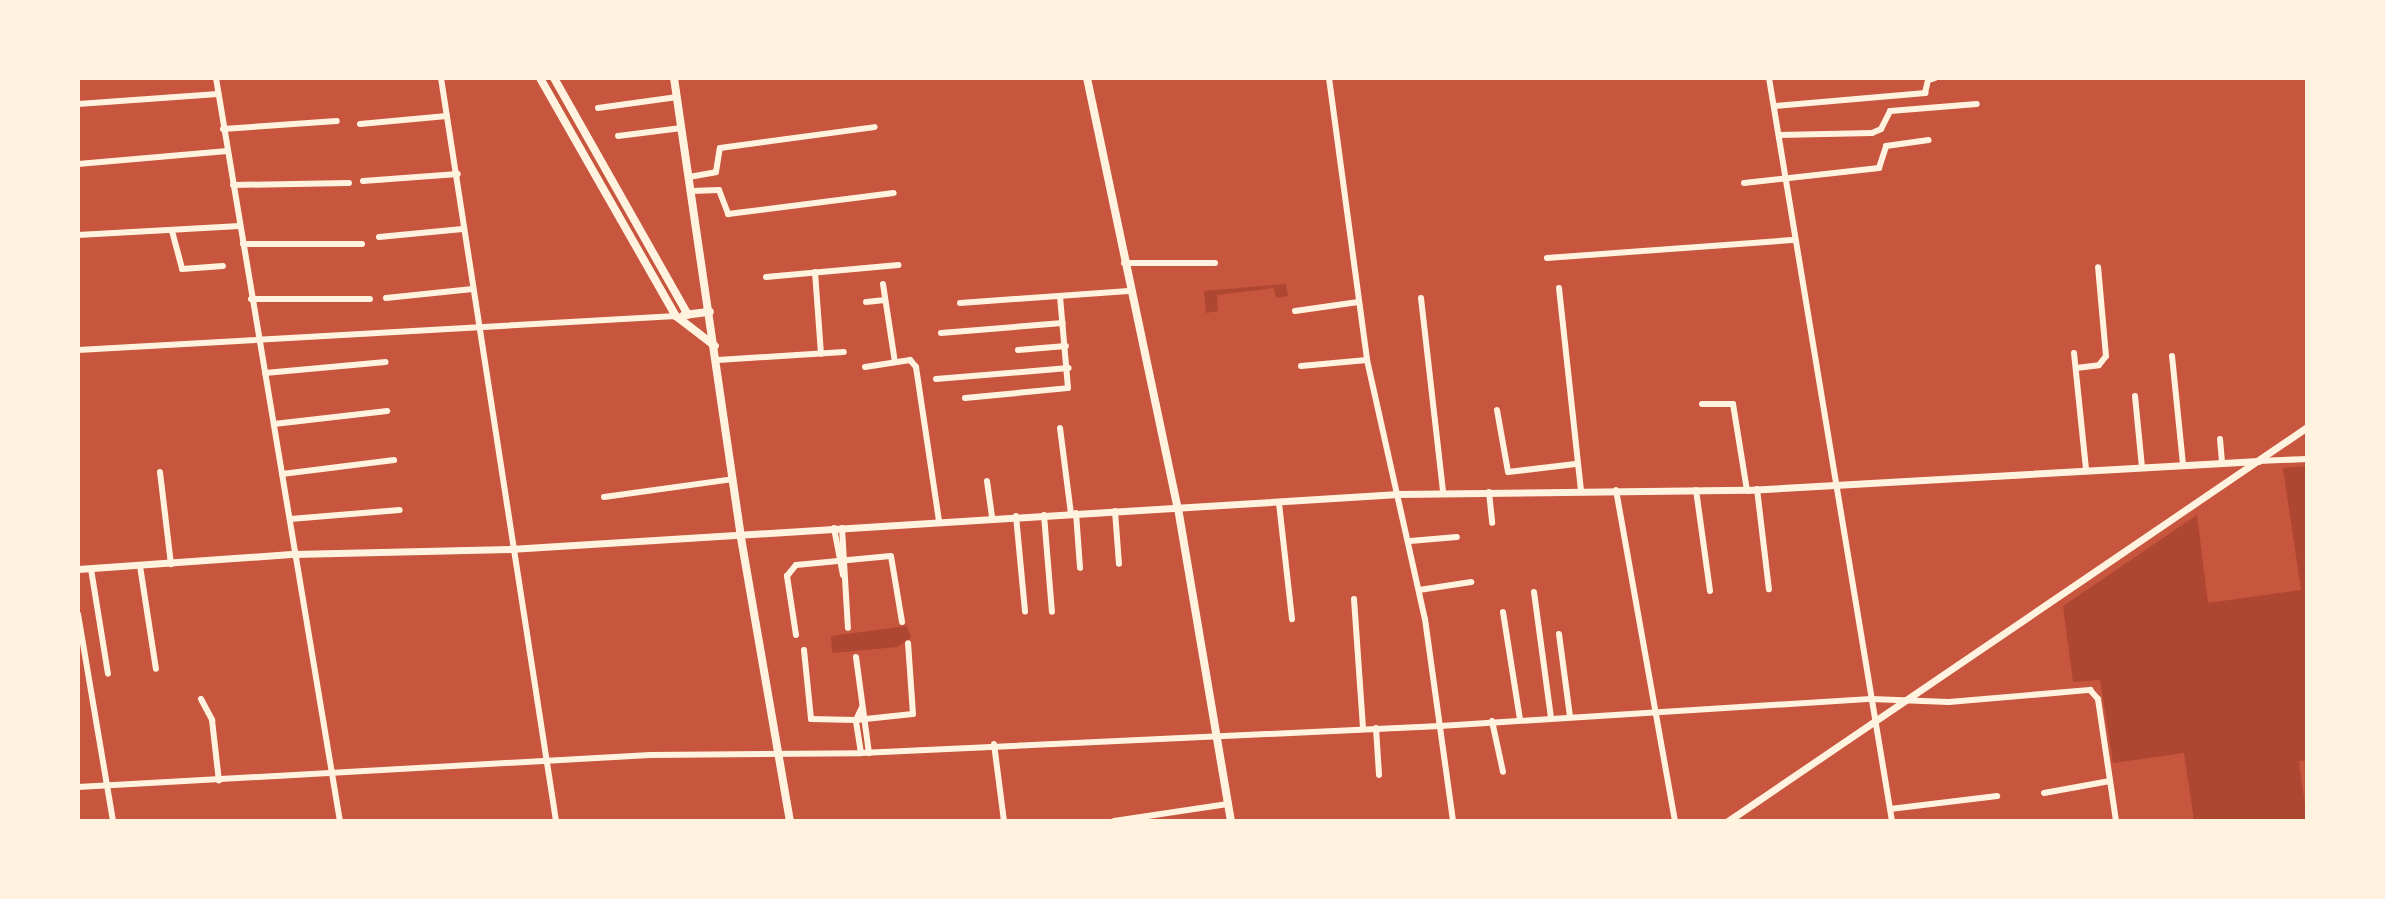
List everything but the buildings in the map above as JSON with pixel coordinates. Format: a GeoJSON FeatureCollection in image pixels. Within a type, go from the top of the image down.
{"type":"FeatureCollection","features":[{"type":"Feature","properties":{"kind":"main road"},"geometry":{"type":"LineString","coordinates":[[540,78],[676,316],[715,346]]}},
{"type":"Feature","properties":{"kind":"main road"},"geometry":{"type":"LineString","coordinates":[[554,78],[688,315]]}},
{"type":"Feature","properties":{"kind":"main road"},"geometry":{"type":"LineString","coordinates":[[674,78],[718,360],[740,532],[781,752],[790,821]]}},
{"type":"Feature","properties":{"kind":"main road"},"geometry":{"type":"LineString","coordinates":[[1087,78],[1129,291],[1178,508],[1231,821]]}},
{"type":"Feature","properties":{"kind":"main road"},"geometry":{"type":"LineString","coordinates":[[676,316],[710,312]]}},
{"type":"Feature","properties":{"kind":"street"},"geometry":{"type":"LineString","coordinates":[[216,78],[340,821]]}},
{"type":"Feature","properties":{"kind":"street"},"geometry":{"type":"LineString","coordinates":[[441,78],[458,174],[463,229],[510,549],[556,821]]}},
{"type":"Feature","properties":{"kind":"street"},"geometry":{"type":"LineString","coordinates":[[1329,78],[1367,360],[1410,541],[1453,821]]}},
{"type":"Feature","properties":{"kind":"street"},"geometry":{"type":"LineString","coordinates":[[1769,78],[1892,821]]}},
{"type":"Feature","properties":{"kind":"street"},"geometry":{"type":"LineString","coordinates":[[1774,106],[1925,93],[1928,80],[1935,78]]}},
{"type":"Feature","properties":{"kind":"street"},"geometry":{"type":"LineString","coordinates":[[78,104],[218,94]]}},
{"type":"Feature","properties":{"kind":"street"},"geometry":{"type":"LineString","coordinates":[[598,108],[677,97]]}},
{"type":"Feature","properties":{"kind":"street"},"geometry":{"type":"LineString","coordinates":[[1779,135],[1872,133],[1881,129],[1890,111],[1977,104]]}},
{"type":"Feature","properties":{"kind":"street"},"geometry":{"type":"LineString","coordinates":[[360,124],[447,116]]}},
{"type":"Feature","properties":{"kind":"street"},"geometry":{"type":"LineString","coordinates":[[223,129],[337,121]]}},
{"type":"Feature","properties":{"kind":"street"},"geometry":{"type":"LineString","coordinates":[[689,177],[716,172],[717,151],[875,127]]}},
{"type":"Feature","properties":{"kind":"street"},"geometry":{"type":"LineString","coordinates":[[618,136],[682,128]]}},
{"type":"Feature","properties":{"kind":"street"},"geometry":{"type":"LineString","coordinates":[[1744,183],[1881,167],[1886,146],[1929,140]]}},
{"type":"Feature","properties":{"kind":"street"},"geometry":{"type":"LineString","coordinates":[[78,164],[227,151]]}},
{"type":"Feature","properties":{"kind":"street"},"geometry":{"type":"LineString","coordinates":[[363,181],[458,174]]}},
{"type":"Feature","properties":{"kind":"street"},"geometry":{"type":"LineString","coordinates":[[233,185],[349,183]]}},
{"type":"Feature","properties":{"kind":"street"},"geometry":{"type":"LineString","coordinates":[[691,191],[719,190],[725,211],[814,207],[894,193]]}},
{"type":"Feature","properties":{"kind":"street"},"geometry":{"type":"LineString","coordinates":[[78,235],[240,226]]}},
{"type":"Feature","properties":{"kind":"street"},"geometry":{"type":"LineString","coordinates":[[379,237],[463,229]]}},
{"type":"Feature","properties":{"kind":"street"},"geometry":{"type":"LineString","coordinates":[[172,231],[182,269],[223,266]]}},
{"type":"Feature","properties":{"kind":"street"},"geometry":{"type":"LineString","coordinates":[[1547,258],[1795,240]]}},
{"type":"Feature","properties":{"kind":"street"},"geometry":{"type":"LineString","coordinates":[[243,244],[362,244]]}},
{"type":"Feature","properties":{"kind":"street"},"geometry":{"type":"LineString","coordinates":[[1124,263],[1215,263]]}},
{"type":"Feature","properties":{"kind":"street"},"geometry":{"type":"LineString","coordinates":[[766,277],[898,265]]}},
{"type":"Feature","properties":{"kind":"street"},"geometry":{"type":"LineString","coordinates":[[2076,368],[2099,365],[2106,356],[2098,267]]}},
{"type":"Feature","properties":{"kind":"street"},"geometry":{"type":"LineString","coordinates":[[815,272],[821,354]]}},
{"type":"Feature","properties":{"kind":"street"},"geometry":{"type":"LineString","coordinates":[[883,284],[895,362]]}},
{"type":"Feature","properties":{"kind":"street"},"geometry":{"type":"LineString","coordinates":[[1559,288],[1581,490]]}},
{"type":"Feature","properties":{"kind":"street"},"geometry":{"type":"LineString","coordinates":[[386,298],[473,289]]}},
{"type":"Feature","properties":{"kind":"street"},"geometry":{"type":"LineString","coordinates":[[960,303],[1129,291]]}},
{"type":"Feature","properties":{"kind":"street"},"geometry":{"type":"LineString","coordinates":[[965,398],[1065,389],[1069,368],[1060,296]]}},
{"type":"Feature","properties":{"kind":"street"},"geometry":{"type":"LineString","coordinates":[[1421,298],[1443,492]]}},
{"type":"Feature","properties":{"kind":"street"},"geometry":{"type":"LineString","coordinates":[[251,299],[370,299]]}},
{"type":"Feature","properties":{"kind":"street"},"geometry":{"type":"LineString","coordinates":[[866,302],[885,300]]}},
{"type":"Feature","properties":{"kind":"street"},"geometry":{"type":"LineString","coordinates":[[1295,311],[1358,302]]}},
{"type":"Feature","properties":{"kind":"street"},"geometry":{"type":"LineString","coordinates":[[78,350],[676,316]]}},
{"type":"Feature","properties":{"kind":"street"},"geometry":{"type":"LineString","coordinates":[[941,333],[1063,323]]}},
{"type":"Feature","properties":{"kind":"street"},"geometry":{"type":"LineString","coordinates":[[1018,350],[1066,346]]}},
{"type":"Feature","properties":{"kind":"street"},"geometry":{"type":"LineString","coordinates":[[718,360],[844,352]]}},
{"type":"Feature","properties":{"kind":"street"},"geometry":{"type":"LineString","coordinates":[[2074,353],[2086,470]]}},
{"type":"Feature","properties":{"kind":"street"},"geometry":{"type":"LineString","coordinates":[[2172,356],[2183,465]]}},
{"type":"Feature","properties":{"kind":"street"},"geometry":{"type":"LineString","coordinates":[[865,367],[910,360],[916,367],[939,521]]}},
{"type":"Feature","properties":{"kind":"street"},"geometry":{"type":"LineString","coordinates":[[1301,366],[1367,360]]}},
{"type":"Feature","properties":{"kind":"street"},"geometry":{"type":"LineString","coordinates":[[265,373],[385,362]]}},
{"type":"Feature","properties":{"kind":"street"},"geometry":{"type":"LineString","coordinates":[[936,379],[1069,368]]}},
{"type":"Feature","properties":{"kind":"street"},"geometry":{"type":"LineString","coordinates":[[2135,396],[2142,467]]}},
{"type":"Feature","properties":{"kind":"street"},"geometry":{"type":"LineString","coordinates":[[1702,404],[1733,404],[1747,490]]}},
{"type":"Feature","properties":{"kind":"street"},"geometry":{"type":"LineString","coordinates":[[1497,410],[1508,472],[1576,464]]}},
{"type":"Feature","properties":{"kind":"street"},"geometry":{"type":"LineString","coordinates":[[274,424],[387,411]]}},
{"type":"Feature","properties":{"kind":"street"},"geometry":{"type":"LineString","coordinates":[[1728,821],[2307,427]]}},
{"type":"Feature","properties":{"kind":"street"},"geometry":{"type":"LineString","coordinates":[[1060,428],[1080,568]]}},
{"type":"Feature","properties":{"kind":"street"},"geometry":{"type":"LineString","coordinates":[[2220,439],[2222,462]]}},
{"type":"Feature","properties":{"kind":"street"},"geometry":{"type":"LineString","coordinates":[[78,569],[294,554],[510,549],[740,532],[1398,494],[1747,490],[2307,459]]}},
{"type":"Feature","properties":{"kind":"street"},"geometry":{"type":"LineString","coordinates":[[282,474],[394,460]]}},
{"type":"Feature","properties":{"kind":"street"},"geometry":{"type":"LineString","coordinates":[[160,472],[171,564]]}},
{"type":"Feature","properties":{"kind":"street"},"geometry":{"type":"LineString","coordinates":[[604,497],[733,479]]}},
{"type":"Feature","properties":{"kind":"street"},"geometry":{"type":"LineString","coordinates":[[987,481],[992,518]]}},
{"type":"Feature","properties":{"kind":"street"},"geometry":{"type":"LineString","coordinates":[[1757,489],[1769,589]]}},
{"type":"Feature","properties":{"kind":"street"},"geometry":{"type":"LineString","coordinates":[[1616,490],[1675,821]]}},
{"type":"Feature","properties":{"kind":"street"},"geometry":{"type":"LineString","coordinates":[[1696,490],[1710,591]]}},
{"type":"Feature","properties":{"kind":"street"},"geometry":{"type":"LineString","coordinates":[[1489,492],[1492,523]]}},
{"type":"Feature","properties":{"kind":"street"},"geometry":{"type":"LineString","coordinates":[[1279,503],[1292,619]]}},
{"type":"Feature","properties":{"kind":"street"},"geometry":{"type":"LineString","coordinates":[[290,519],[400,510]]}},
{"type":"Feature","properties":{"kind":"street"},"geometry":{"type":"LineString","coordinates":[[1115,511],[1119,564]]}},
{"type":"Feature","properties":{"kind":"street"},"geometry":{"type":"LineString","coordinates":[[1044,515],[1052,612]]}},
{"type":"Feature","properties":{"kind":"street"},"geometry":{"type":"LineString","coordinates":[[1016,516],[1025,612]]}},
{"type":"Feature","properties":{"kind":"street"},"geometry":{"type":"LineString","coordinates":[[838,528],[848,628]]}},
{"type":"Feature","properties":{"kind":"street"},"geometry":{"type":"LineString","coordinates":[[1410,541],[1457,537]]}},
{"type":"Feature","properties":{"kind":"street"},"geometry":{"type":"LineString","coordinates":[[796,635],[789,570],[796,565],[894,558],[902,622]]}},
{"type":"Feature","properties":{"kind":"street"},"geometry":{"type":"LineString","coordinates":[[140,566],[156,669]]}},
{"type":"Feature","properties":{"kind":"street"},"geometry":{"type":"LineString","coordinates":[[91,569],[108,674]]}},
{"type":"Feature","properties":{"kind":"street"},"geometry":{"type":"LineString","coordinates":[[1419,590],[1471,582]]}},
{"type":"Feature","properties":{"kind":"street"},"geometry":{"type":"LineString","coordinates":[[1534,592],[1551,717]]}},
{"type":"Feature","properties":{"kind":"street"},"geometry":{"type":"LineString","coordinates":[[1354,599],[1363,728]]}},
{"type":"Feature","properties":{"kind":"street"},"geometry":{"type":"LineString","coordinates":[[1503,612],[1520,719]]}},
{"type":"Feature","properties":{"kind":"street"},"geometry":{"type":"LineString","coordinates":[[78,614],[113,821]]}},
{"type":"Feature","properties":{"kind":"street"},"geometry":{"type":"LineString","coordinates":[[1559,634],[1570,716]]}},
{"type":"Feature","properties":{"kind":"street"},"geometry":{"type":"LineString","coordinates":[[804,650],[811,719],[856,720],[914,711],[908,643]]}},
{"type":"Feature","properties":{"kind":"street"},"geometry":{"type":"LineString","coordinates":[[856,657],[865,719],[865,753]]}},
{"type":"Feature","properties":{"kind":"street"},"geometry":{"type":"LineString","coordinates":[[78,686],[90,685]]}},
{"type":"Feature","properties":{"kind":"street"},"geometry":{"type":"LineString","coordinates":[[78,787],[332,776],[545,761],[781,752],[865,753],[994,744],[1440,726],[1871,699],[1949,702],[2074,690],[2097,693],[2116,821]]}},
{"type":"Feature","properties":{"kind":"street"},"geometry":{"type":"LineString","coordinates":[[201,699],[212,720],[219,781]]}},
{"type":"Feature","properties":{"kind":"street"},"geometry":{"type":"LineString","coordinates":[[862,707],[856,720],[865,753]]}},
{"type":"Feature","properties":{"kind":"street"},"geometry":{"type":"LineString","coordinates":[[1492,721],[1503,772]]}},
{"type":"Feature","properties":{"kind":"street"},"geometry":{"type":"LineString","coordinates":[[1376,728],[1379,775]]}},
{"type":"Feature","properties":{"kind":"street"},"geometry":{"type":"LineString","coordinates":[[994,744],[1004,821]]}},
{"type":"Feature","properties":{"kind":"street"},"geometry":{"type":"LineString","coordinates":[[2044,793],[2110,781]]}},
{"type":"Feature","properties":{"kind":"street"},"geometry":{"type":"LineString","coordinates":[[1890,809],[1997,796]]}},
{"type":"Feature","properties":{"kind":"street"},"geometry":{"type":"LineString","coordinates":[[1114,821],[1228,804]]}},
{"type":"Feature","properties":{"kind":"shaded area"},"geometry":{"type":"Polygon","coordinates":[[[1286,284],[1288,296],[1276,298],[1274,288],[1217,295],[1218,311],[1206,313],[1204,291],[1286,284]]]}},
{"type":"Feature","properties":{"kind":"shaded area"},"geometry":{"type":"Polygon","coordinates":[[[2307,466],[2307,760],[2299,761],[2307,821],[2194,821],[2184,753],[2113,763],[2100,680],[2073,682],[2063,606],[2197,515],[2208,603],[2301,590],[2283,468],[2307,466]]]}},
{"type":"Feature","properties":{"kind":"shaded area"},"geometry":{"type":"Polygon","coordinates":[[[907,626],[911,638],[897,647],[832,653],[831,636],[907,626]]]}}]}
